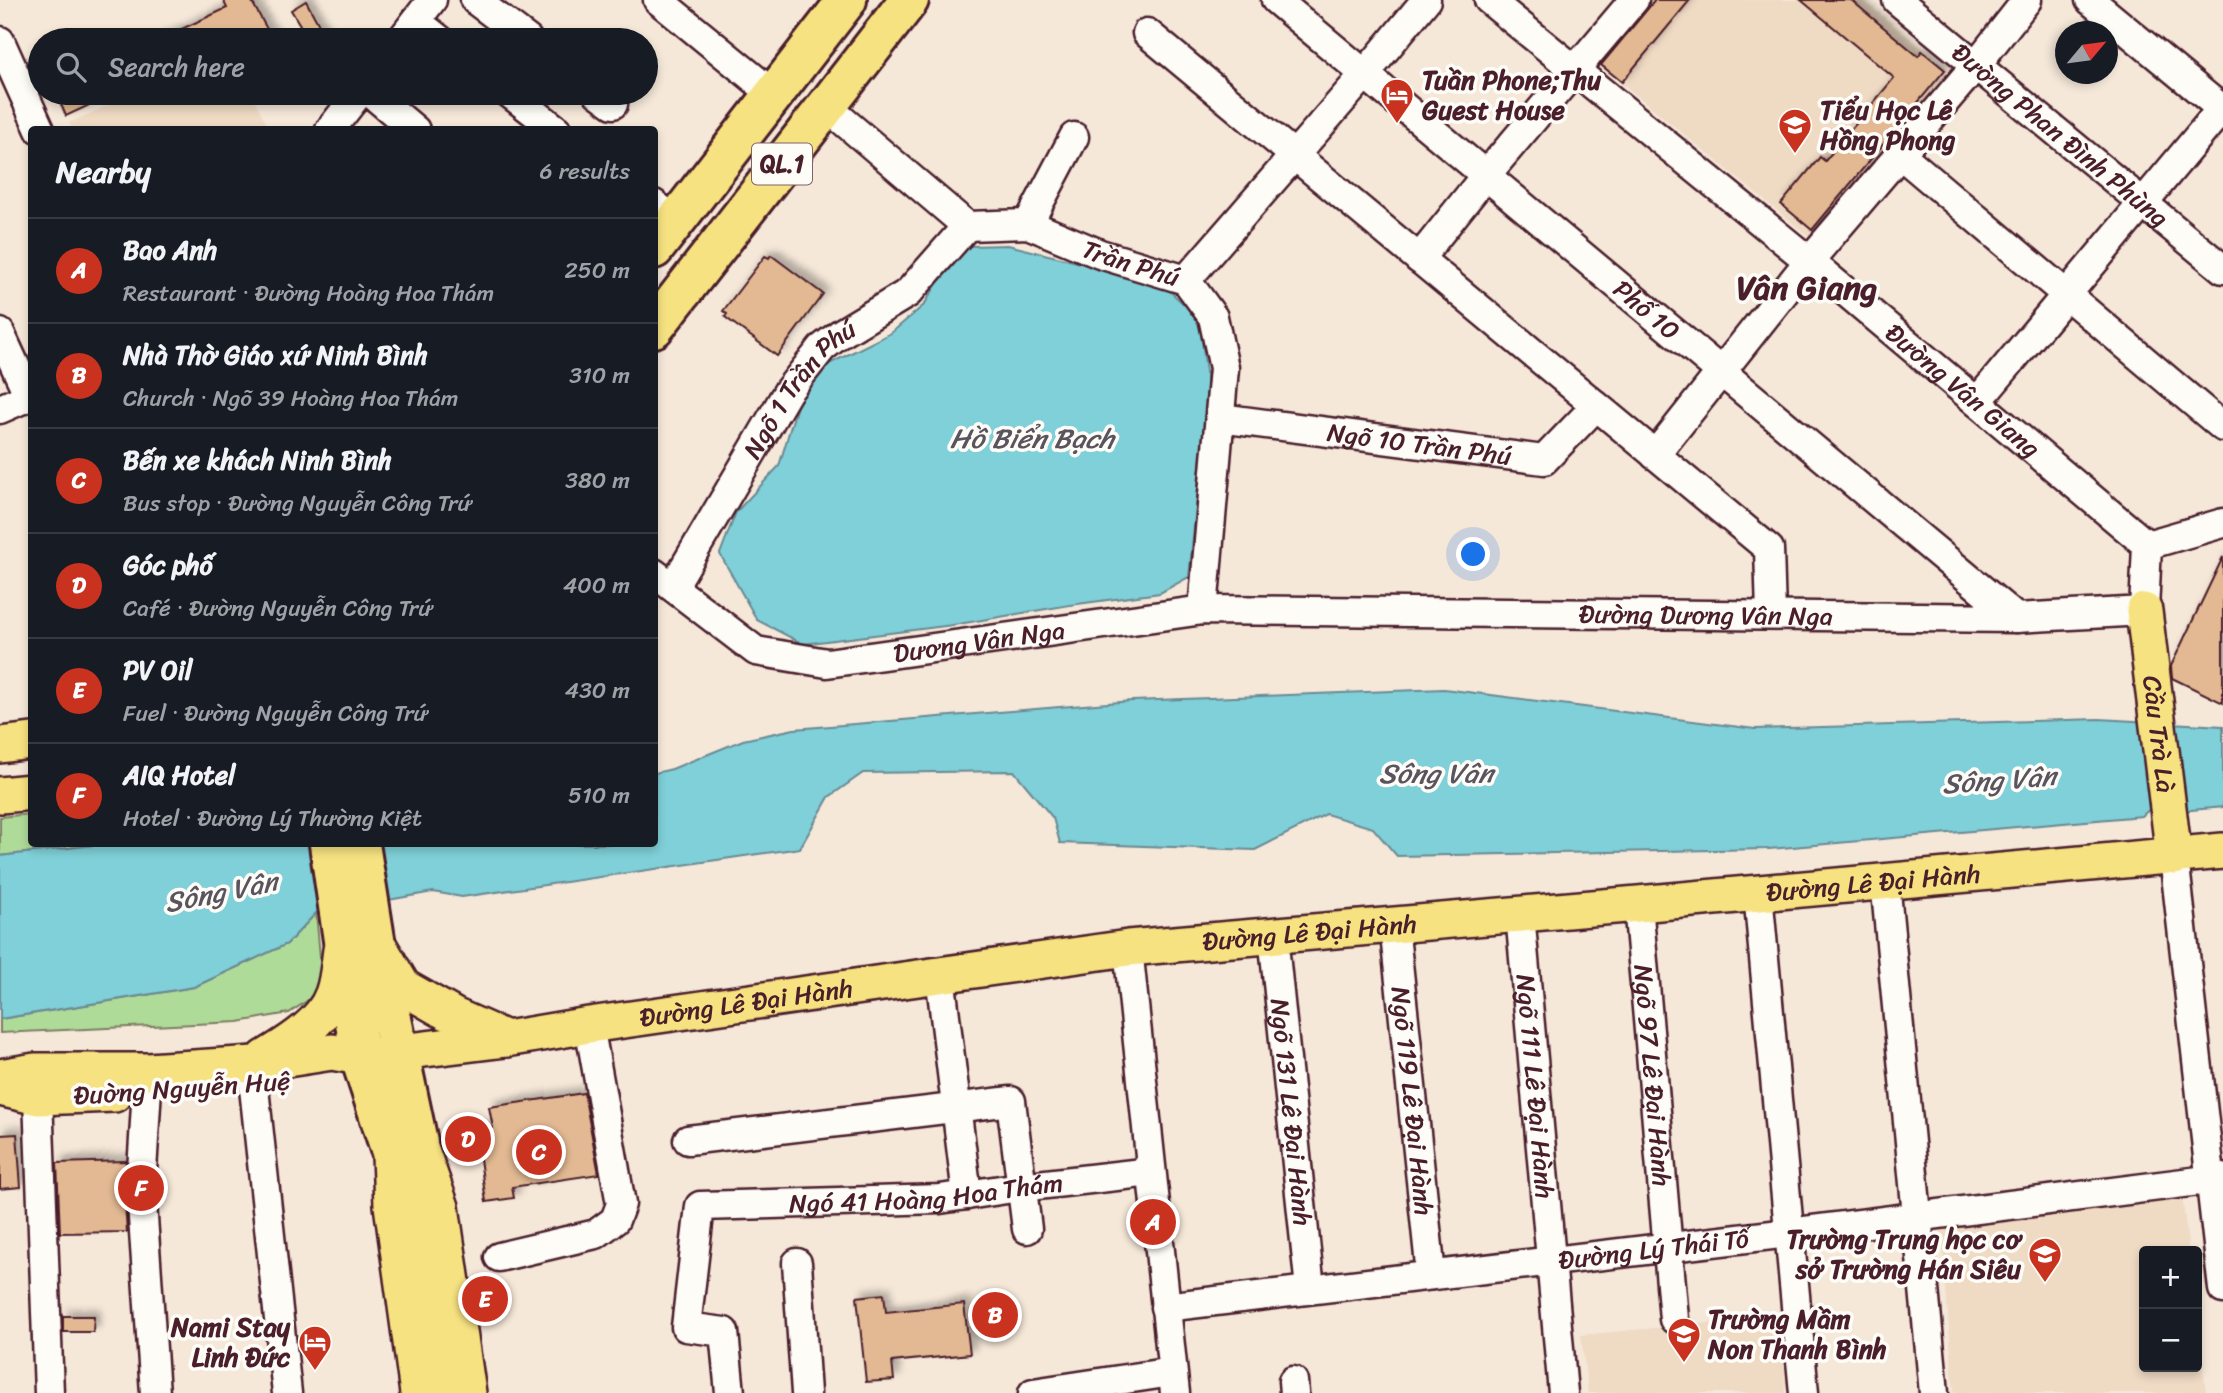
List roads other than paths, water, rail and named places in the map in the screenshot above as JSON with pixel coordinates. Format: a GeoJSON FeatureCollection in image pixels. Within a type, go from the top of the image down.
{"type":"FeatureCollection","features":[{"type":"Feature","properties":{"kind":"highway","name":"QL.1"},"geometry":{"type":"LineString","coordinates":[[662,225],[774,95],[847,0]]}},
{"type":"Feature","properties":{"kind":"highway","name":"QL.1"},"geometry":{"type":"LineString","coordinates":[[658,323],[909,0]]}},
{"type":"Feature","properties":{"kind":"highway"},"geometry":{"type":"LineString","coordinates":[[774,95],[819,117]]}},
{"type":"Feature","properties":{"kind":"highway"},"geometry":{"type":"LineString","coordinates":[[330,847],[398,1053],[404,1144],[442,1393]]}},
{"type":"Feature","properties":{"kind":"highway"},"geometry":{"type":"LineString","coordinates":[[360,847],[360,1057],[404,1144]]}},
{"type":"Feature","properties":{"kind":"main road","name":"Cầu Trà Là"},"geometry":{"type":"LineString","coordinates":[[2144,611],[2174,857]]}},
{"type":"Feature","properties":{"kind":"main road"},"geometry":{"type":"LineString","coordinates":[[0,745],[28,742]]}},
{"type":"Feature","properties":{"kind":"main road"},"geometry":{"type":"LineString","coordinates":[[0,795],[28,792]]}},
{"type":"Feature","properties":{"kind":"main road","name":"Đường Lê Đại Hành"},"geometry":{"type":"LineString","coordinates":[[398,1053],[1128,948],[2223,851]]}},
{"type":"Feature","properties":{"kind":"main road"},"geometry":{"type":"LineString","coordinates":[[255,1076],[303,1034],[326,1007],[359,941],[403,987],[454,1016],[506,1039]]}},
{"type":"Feature","properties":{"kind":"main road","name":"Đuờng Nguyễn Huệ"},"geometry":{"type":"LineString","coordinates":[[0,1088],[38,1097],[147,1082],[255,1076],[332,1052],[360,1057],[398,1053]]}},
{"type":"Feature","properties":{"kind":"main road","name":"Đuờng Nguyễn Huệ"},"geometry":{"type":"LineString","coordinates":[[0,1077],[35,1071],[147,1082]]}},
{"type":"Feature","properties":{"kind":"main road"},"geometry":{"type":"LineString","coordinates":[[404,1144],[392,1205],[418,1393]]}},
{"type":"Feature","properties":{"kind":"main road"},"geometry":{"type":"LineString","coordinates":[[404,1144],[441,1207],[468,1393]]}},
{"type":"Feature","properties":{"kind":"street"},"geometry":{"type":"LineString","coordinates":[[475,0],[512,28]]}},
{"type":"Feature","properties":{"kind":"street"},"geometry":{"type":"LineString","coordinates":[[658,0],[774,95]]}},
{"type":"Feature","properties":{"kind":"street","name":"Phố 10"},"geometry":{"type":"LineString","coordinates":[[1276,0],[2016,618]]}},
{"type":"Feature","properties":{"kind":"street"},"geometry":{"type":"LineString","coordinates":[[1186,280],[1426,0]]}},
{"type":"Feature","properties":{"kind":"street","name":"Đường Vân Giang"},"geometry":{"type":"LineString","coordinates":[[1489,0],[1809,261],[2147,545]]}},
{"type":"Feature","properties":{"kind":"street"},"geometry":{"type":"LineString","coordinates":[[1419,259],[1486,175],[1634,0]]}},
{"type":"Feature","properties":{"kind":"street","name":"Đường Phan Đình Phùng"},"geometry":{"type":"LineString","coordinates":[[1897,0],[2223,269]]}},
{"type":"Feature","properties":{"kind":"street"},"geometry":{"type":"LineString","coordinates":[[1655,455],[1809,261],[1976,65],[2026,0]]}},
{"type":"Feature","properties":{"kind":"street"},"geometry":{"type":"LineString","coordinates":[[1977,402],[2222,108],[2090,0]]}},
{"type":"Feature","properties":{"kind":"street"},"geometry":{"type":"LineString","coordinates":[[1147,33],[1769,549],[1771,615]]}},
{"type":"Feature","properties":{"kind":"street"},"geometry":{"type":"LineString","coordinates":[[0,41],[28,103]]}},
{"type":"Feature","properties":{"kind":"street"},"geometry":{"type":"LineString","coordinates":[[29,105],[38,126]]}},
{"type":"Feature","properties":{"kind":"street"},"geometry":{"type":"LineString","coordinates":[[333,126],[350,105]]}},
{"type":"Feature","properties":{"kind":"street"},"geometry":{"type":"LineString","coordinates":[[385,105],[410,126]]}},
{"type":"Feature","properties":{"kind":"street"},"geometry":{"type":"LineString","coordinates":[[525,105],[552,126]]}},
{"type":"Feature","properties":{"kind":"street"},"geometry":{"type":"LineString","coordinates":[[819,117],[967,226]]}},
{"type":"Feature","properties":{"kind":"street"},"geometry":{"type":"LineString","coordinates":[[1028,224],[1074,137]]}},
{"type":"Feature","properties":{"kind":"street"},"geometry":{"type":"LineString","coordinates":[[1900,155],[2223,427]]}},
{"type":"Feature","properties":{"kind":"street","name":"Trần Phú"},"geometry":{"type":"LineString","coordinates":[[967,226],[1028,224],[1100,254],[1186,280],[1213,317],[1224,368],[1203,610]]}},
{"type":"Feature","properties":{"kind":"street","name":"Ngõ 1 Trần Phú"},"geometry":{"type":"LineString","coordinates":[[664,580],[788,391],[822,348],[908,293],[967,226]]}},
{"type":"Feature","properties":{"kind":"street"},"geometry":{"type":"LineString","coordinates":[[0,333],[28,391]]}},
{"type":"Feature","properties":{"kind":"street"},"geometry":{"type":"LineString","coordinates":[[0,409],[28,396]]}},
{"type":"Feature","properties":{"kind":"street","name":"Ngõ 10 Trần Phú"},"geometry":{"type":"LineString","coordinates":[[1220,418],[1544,460],[1596,406]]}},
{"type":"Feature","properties":{"kind":"street"},"geometry":{"type":"LineString","coordinates":[[2144,611],[2147,545],[2223,523]]}},
{"type":"Feature","properties":{"kind":"street","name":"Dương Vân Nga"},"geometry":{"type":"LineString","coordinates":[[664,580],[756,650],[827,663],[1203,610]]}},
{"type":"Feature","properties":{"kind":"street","name":"Đường Dương Vân Nga"},"geometry":{"type":"LineString","coordinates":[[1203,610],[2016,618],[2144,611]]}},
{"type":"Feature","properties":{"kind":"street"},"geometry":{"type":"LineString","coordinates":[[2174,857],[2217,1179],[2223,1289]]}},
{"type":"Feature","properties":{"kind":"street"},"geometry":{"type":"LineString","coordinates":[[1885,881],[1934,1393]]}},
{"type":"Feature","properties":{"kind":"street"},"geometry":{"type":"LineString","coordinates":[[1758,893],[1804,1393]]}},
{"type":"Feature","properties":{"kind":"street","name":"Ngõ 97 Lê Đại Hành"},"geometry":{"type":"LineString","coordinates":[[1638,904],[1674,1319]]}},
{"type":"Feature","properties":{"kind":"street","name":"Ngõ 111 Lê Đại Hành"},"geometry":{"type":"LineString","coordinates":[[1520,915],[1563,1393]]}},
{"type":"Feature","properties":{"kind":"street","name":"Ngõ 119 Lê Đại Hành"},"geometry":{"type":"LineString","coordinates":[[1394,925],[1431,1275]]}},
{"type":"Feature","properties":{"kind":"street","name":"Ngõ 131 Lê Đại Hành"},"geometry":{"type":"LineString","coordinates":[[1273,935],[1310,1289]]}},
{"type":"Feature","properties":{"kind":"street"},"geometry":{"type":"LineString","coordinates":[[1035,1393],[1173,1383],[1128,948]]}},
{"type":"Feature","properties":{"kind":"street"},"geometry":{"type":"LineString","coordinates":[[940,975],[967,1195]]}},
{"type":"Feature","properties":{"kind":"street"},"geometry":{"type":"LineString","coordinates":[[499,1257],[596,1234],[614,1220],[621,1204],[589,1025]]}},
{"type":"Feature","properties":{"kind":"street"},"geometry":{"type":"LineString","coordinates":[[255,1076],[287,1393]]}},
{"type":"Feature","properties":{"kind":"street"},"geometry":{"type":"LineString","coordinates":[[147,1082],[141,1188],[155,1393]]}},
{"type":"Feature","properties":{"kind":"street"},"geometry":{"type":"LineString","coordinates":[[38,1097],[48,1393]]}},
{"type":"Feature","properties":{"kind":"street"},"geometry":{"type":"LineString","coordinates":[[688,1140],[1011,1101],[1027,1229]]}},
{"type":"Feature","properties":{"kind":"street","name":"Ngó 41 Hoàng Hoa Thám"},"geometry":{"type":"LineString","coordinates":[[730,1393],[724,1332],[685,1326],[700,1206],[940,1199],[1151,1172]]}},
{"type":"Feature","properties":{"kind":"street","name":"Đường Lý Thái Tổ"},"geometry":{"type":"LineString","coordinates":[[1165,1307],[2217,1179]]}},
{"type":"Feature","properties":{"kind":"street"},"geometry":{"type":"LineString","coordinates":[[797,1263],[806,1393]]}},
{"type":"Feature","properties":{"kind":"water","name":"Hồ Biển Bạch"},"geometry":{"type":"Polygon","coordinates":[[[1008,245],[1161,283],[1199,318],[1208,387],[1189,577],[1160,593],[953,625],[803,644],[757,620],[720,554],[736,512],[779,466],[799,399],[825,366],[891,333],[924,305],[943,274],[968,246],[1008,245]]]}},
{"type":"Feature","properties":{"kind":"water","name":"Sông Vân"},"geometry":{"type":"Polygon","coordinates":[[[1444,689],[1755,729],[2099,719],[2223,726],[2223,807],[2181,811],[2155,804],[2142,816],[1769,849],[1397,856],[1373,828],[1326,814],[1255,850],[1060,843],[1053,818],[1014,771],[863,773],[829,797],[800,848],[462,897],[433,892],[316,913],[287,944],[194,987],[0,1019],[0,856],[77,847],[658,847],[658,772],[743,740],[794,729],[1132,701],[1444,689]]]}},
{"type":"Feature","properties":{"kind":"place","name":"Tuần Phone;Thu Guest House"},"geometry":{"type":"Point","coordinates":[1397,125]}},
{"type":"Feature","properties":{"kind":"place","name":"Tiểu Học Lê Hồng Phong"},"geometry":{"type":"Point","coordinates":[1795,155]}},
{"type":"Feature","properties":{"kind":"place","name":"Góc phố"},"geometry":{"type":"Point","coordinates":[468,1139]}},
{"type":"Feature","properties":{"kind":"place","name":"Bến xe khách Ninh Bình"},"geometry":{"type":"Point","coordinates":[539,1152]}},
{"type":"Feature","properties":{"kind":"place","name":"AIQ Hotel"},"geometry":{"type":"Point","coordinates":[141,1188]}},
{"type":"Feature","properties":{"kind":"place","name":"Bao Anh"},"geometry":{"type":"Point","coordinates":[1153,1222]}},
{"type":"Feature","properties":{"kind":"place","name":"Trường Trung học cơ sở Trường Hán Siêu"},"geometry":{"type":"Point","coordinates":[2045,1284]}},
{"type":"Feature","properties":{"kind":"place","name":"PV Oil"},"geometry":{"type":"Point","coordinates":[485,1299]}},
{"type":"Feature","properties":{"kind":"place","name":"Nhà Thờ Giáo xứ Ninh Bình"},"geometry":{"type":"Point","coordinates":[995,1315]}},
{"type":"Feature","properties":{"kind":"place","name":"Trường Mầm Non Thanh Bình"},"geometry":{"type":"Point","coordinates":[1684,1364]}},
{"type":"Feature","properties":{"kind":"place","name":"Nami Stay Linh Đức"},"geometry":{"type":"Point","coordinates":[315,1372]}},
{"type":"Feature","properties":{"kind":"district","name":"Vân Giang"},"geometry":{"type":"Point","coordinates":[1807,288]}}]}
